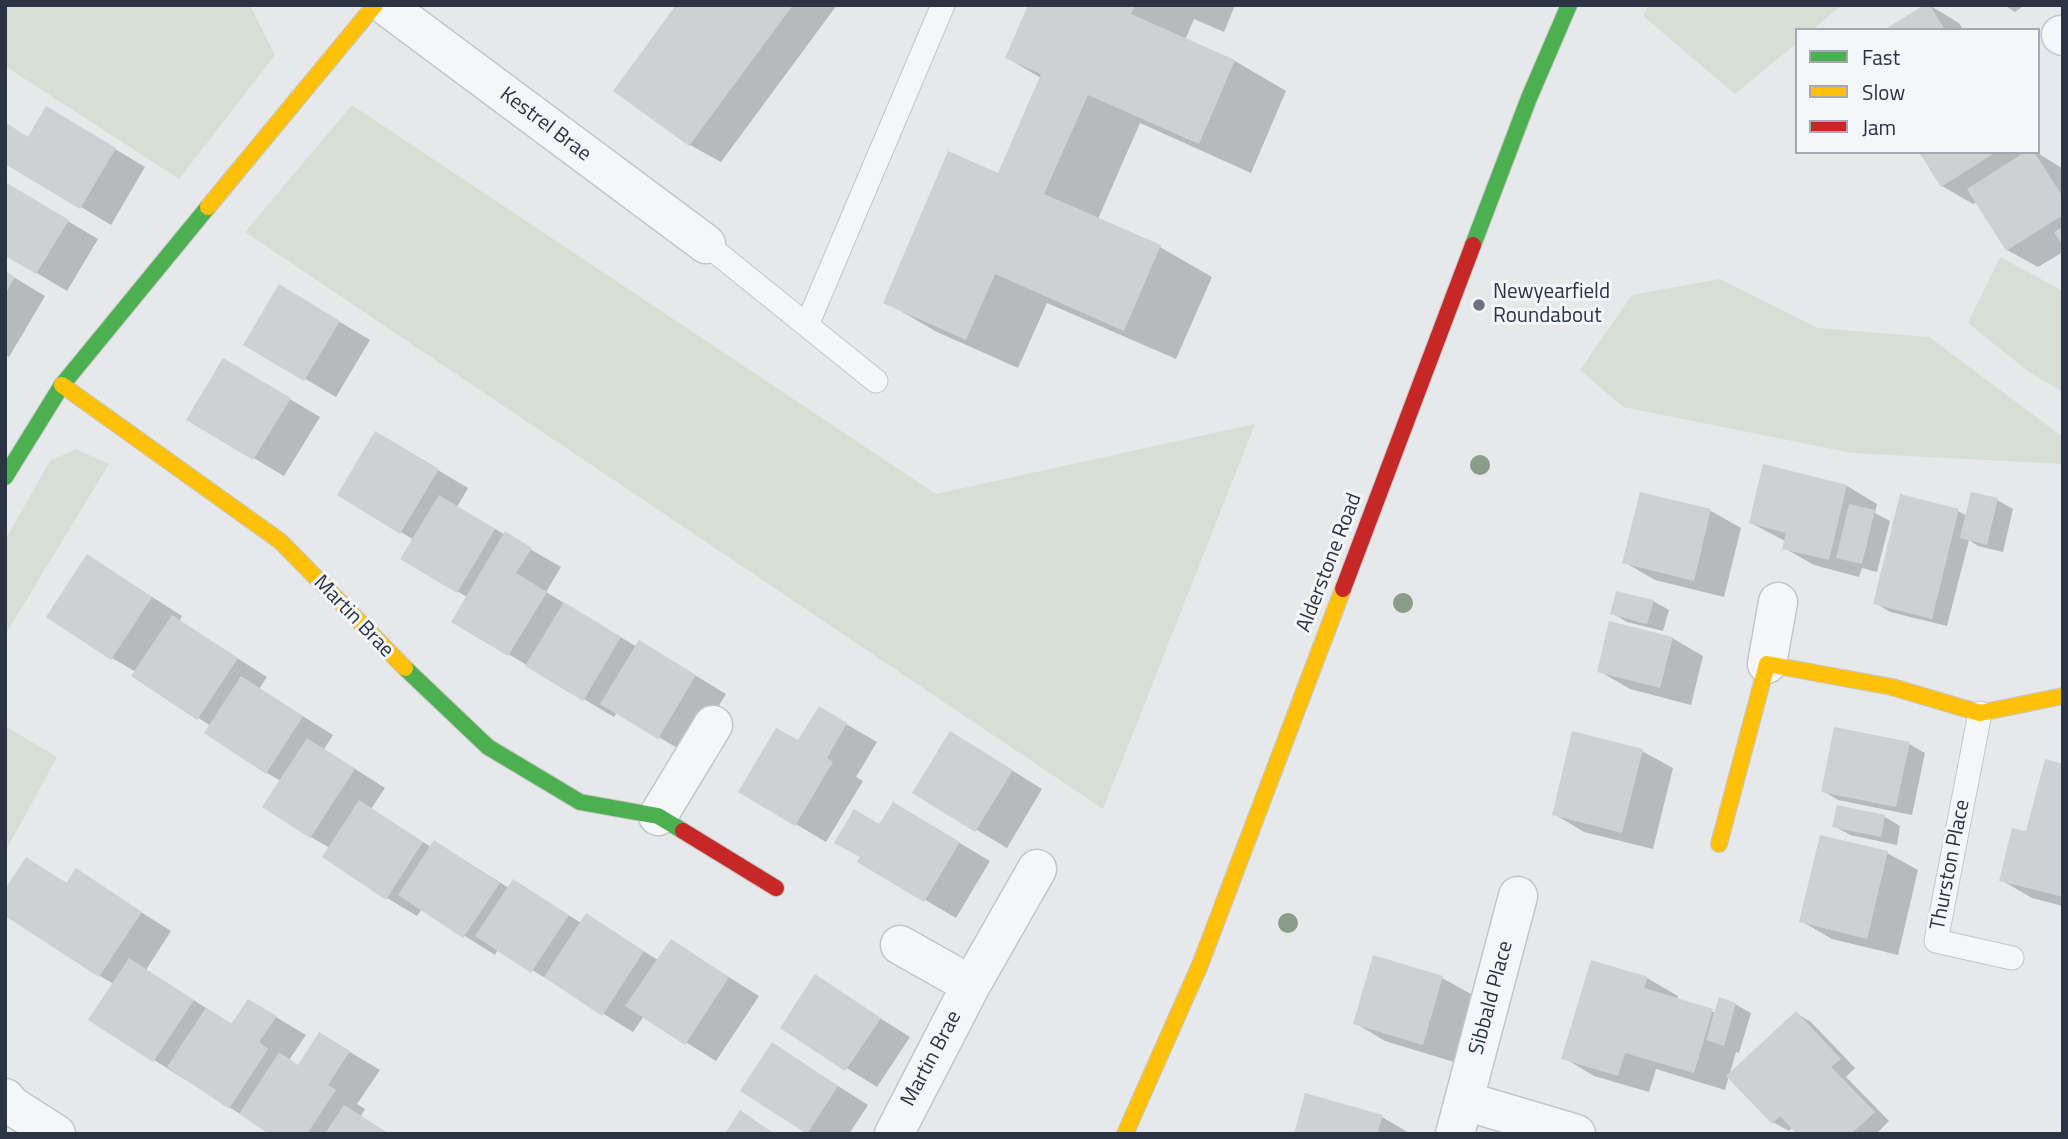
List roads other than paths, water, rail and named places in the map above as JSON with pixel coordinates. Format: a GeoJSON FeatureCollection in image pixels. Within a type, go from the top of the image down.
{"type":"FeatureCollection","features":[{"type":"Feature","properties":{"kind":"street"},"geometry":{"type":"LineString","coordinates":[[5,477],[62,386],[374,5]]}},
{"type":"Feature","properties":{"kind":"street","name":"Kestrel Brae"},"geometry":{"type":"LineString","coordinates":[[385,5],[706,244]]}},
{"type":"Feature","properties":{"kind":"street","name":"Alderstone Road"},"geometry":{"type":"LineString","coordinates":[[1125,1134],[1200,965],[1529,98],[1569,5]]}},
{"type":"Feature","properties":{"kind":"street","name":"Martin Brae"},"geometry":{"type":"LineString","coordinates":[[62,386],[280,541],[381,646],[488,747],[580,802],[658,816],[776,888]]}},
{"type":"Feature","properties":{"kind":"street"},"geometry":{"type":"LineString","coordinates":[[1718,844],[1767,664],[1778,602]]}},
{"type":"Feature","properties":{"kind":"street"},"geometry":{"type":"LineString","coordinates":[[1767,664],[1892,687],[1980,713],[2063,696]]}},
{"type":"Feature","properties":{"kind":"street"},"geometry":{"type":"LineString","coordinates":[[658,816],[713,725]]}},
{"type":"Feature","properties":{"kind":"street","name":"Martin Brae"},"geometry":{"type":"LineString","coordinates":[[894,1134],[971,985],[1037,869]]}},
{"type":"Feature","properties":{"kind":"street","name":"Sibbald Place"},"geometry":{"type":"LineString","coordinates":[[1518,896],[1460,1117],[1576,1134]]}},
{"type":"Feature","properties":{"kind":"street"},"geometry":{"type":"LineString","coordinates":[[900,945],[971,985]]}},
{"type":"Feature","properties":{"kind":"street"},"geometry":{"type":"LineString","coordinates":[[5,1098],[12,1106],[56,1134]]}},
{"type":"Feature","properties":{"kind":"lane"},"geometry":{"type":"LineString","coordinates":[[807,325],[943,5]]}},
{"type":"Feature","properties":{"kind":"lane"},"geometry":{"type":"LineString","coordinates":[[706,244],[876,381]]}},
{"type":"Feature","properties":{"kind":"lane","name":"Thurston Place"},"geometry":{"type":"LineString","coordinates":[[1980,713],[1936,941],[2012,958]]}},
{"type":"Feature","properties":{"kind":"place","name":"Newyearfield Roundabout"},"geometry":{"type":"Point","coordinates":[1479,305]}}]}
